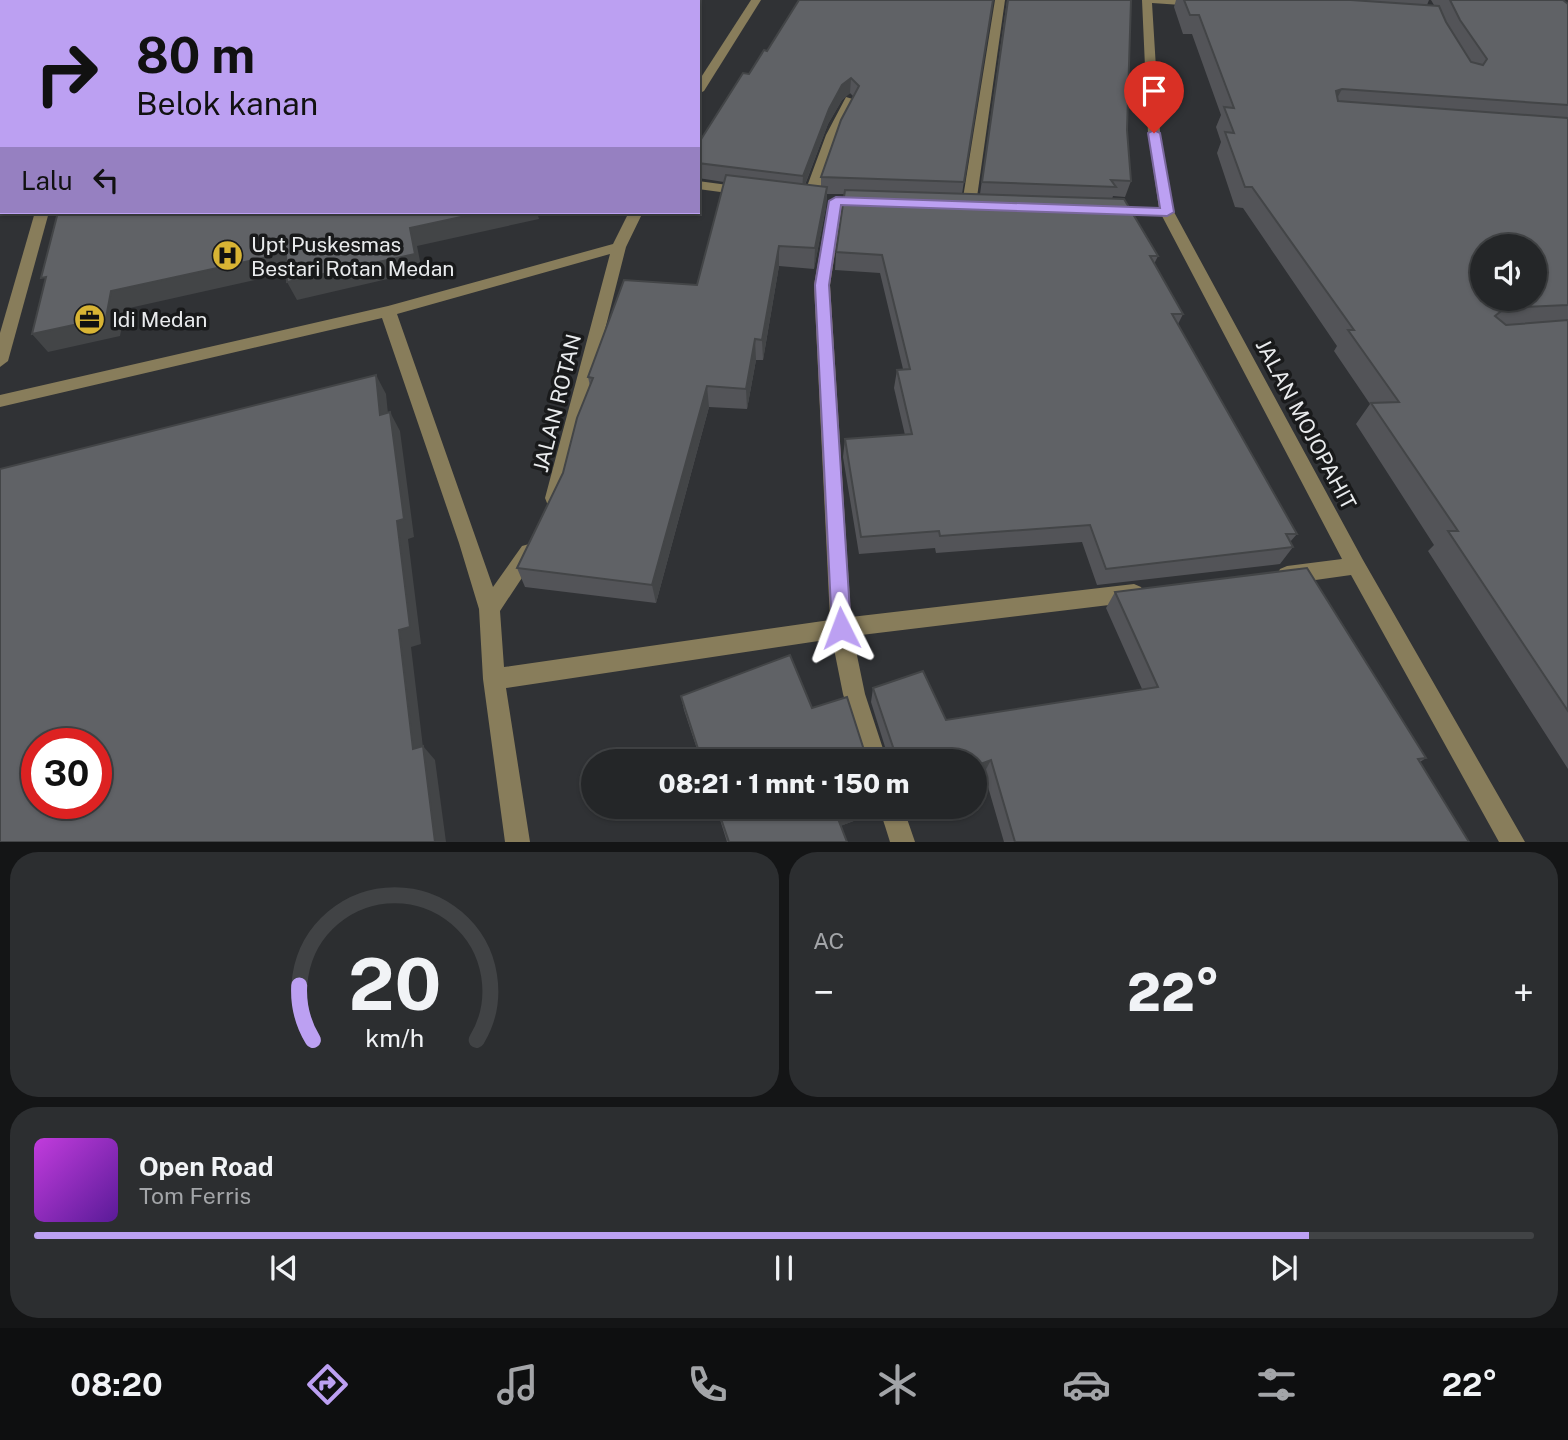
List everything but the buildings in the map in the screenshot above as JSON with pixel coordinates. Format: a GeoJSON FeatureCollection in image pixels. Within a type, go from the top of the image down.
{"type":"FeatureCollection","features":[{"type":"Feature","properties":{"kind":"street"},"geometry":{"type":"LineString","coordinates":[[700,88],[756,0]]}},
{"type":"Feature","properties":{"kind":"street"},"geometry":{"type":"LineString","coordinates":[[969,204],[1000,0]]}},
{"type":"Feature","properties":{"kind":"street"},"geometry":{"type":"LineString","coordinates":[[1147,0],[1214,5]]}},
{"type":"Feature","properties":{"kind":"street","name":"JALAN MOJOPAHIT"},"geometry":{"type":"LineString","coordinates":[[1147,0],[1154,133],[1167,212],[1356,566],[1513,842]]}},
{"type":"Feature","properties":{"kind":"street"},"geometry":{"type":"LineString","coordinates":[[850,100],[802,199],[855,202]]}},
{"type":"Feature","properties":{"kind":"street"},"geometry":{"type":"LineString","coordinates":[[700,185],[754,192]]}},
{"type":"Feature","properties":{"kind":"street"},"geometry":{"type":"LineString","coordinates":[[836,201],[822,285],[841,628],[854,694],[872,749]]}},
{"type":"Feature","properties":{"kind":"street"},"geometry":{"type":"LineString","coordinates":[[1101,209],[1167,212]]}},
{"type":"Feature","properties":{"kind":"street"},"geometry":{"type":"LineString","coordinates":[[0,361],[41,214]]}},
{"type":"Feature","properties":{"kind":"street","name":"JALAN ROTAN"},"geometry":{"type":"LineString","coordinates":[[548,512],[558,491],[620,247],[635,214]]}},
{"type":"Feature","properties":{"kind":"street"},"geometry":{"type":"LineString","coordinates":[[0,401],[387,311],[620,247]]}},
{"type":"Feature","properties":{"kind":"street"},"geometry":{"type":"LineString","coordinates":[[387,311],[469,543],[489,609],[494,679],[518,842]]}},
{"type":"Feature","properties":{"kind":"street"},"geometry":{"type":"LineString","coordinates":[[489,609],[528,556],[538,534]]}},
{"type":"Feature","properties":{"kind":"street"},"geometry":{"type":"LineString","coordinates":[[1261,578],[1356,566]]}},
{"type":"Feature","properties":{"kind":"street"},"geometry":{"type":"LineString","coordinates":[[494,679],[841,628],[1153,591]]}},
{"type":"Feature","properties":{"kind":"street"},"geometry":{"type":"LineString","coordinates":[[895,819],[903,842]]}},
{"type":"Feature","properties":{"kind":"place","name":"Upt Puskesmas Bestari Rotan Medan"},"geometry":{"type":"Point","coordinates":[228,256]}},
{"type":"Feature","properties":{"kind":"place","name":"Idi Medan"},"geometry":{"type":"Point","coordinates":[89,319]}},
{"type":"Feature","properties":{"kind":"route"},"geometry":{"type":"LineString","coordinates":[[841,628],[822,285],[836,201],[1167,212],[1154,133]]}}]}
